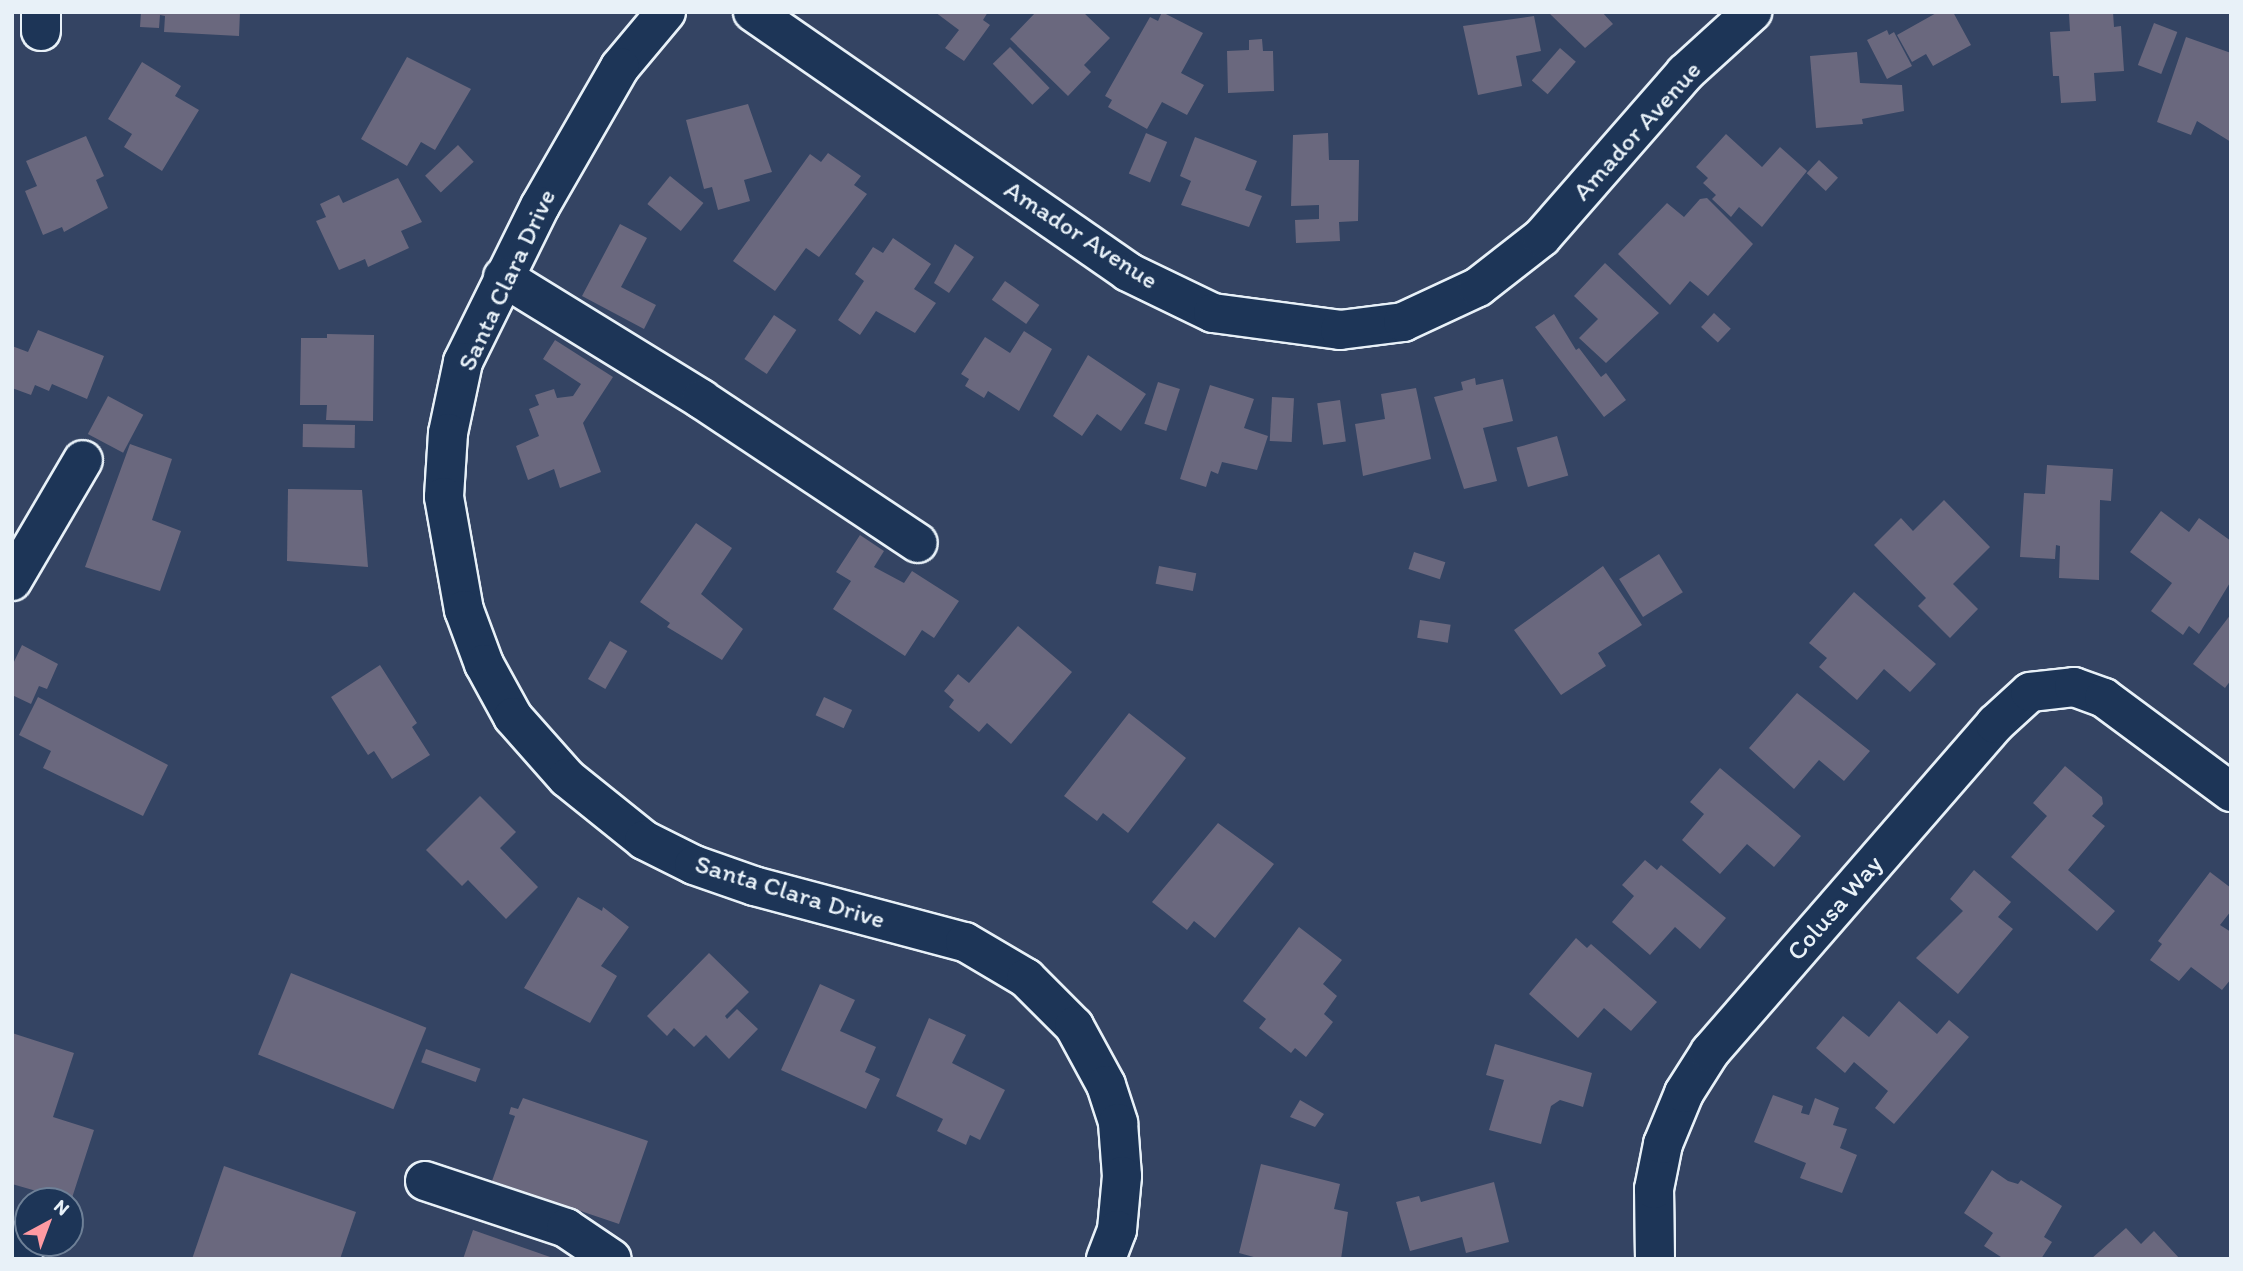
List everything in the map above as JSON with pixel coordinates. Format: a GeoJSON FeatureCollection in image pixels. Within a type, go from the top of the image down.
{"type":"FeatureCollection","features":[{"type":"Feature","properties":{"kind":"street","name":"Santa Clara Drive"},"geometry":{"type":"LineString","coordinates":[[666,12],[620,67],[503,277],[463,362],[448,433],[444,497],[464,610],[484,664],[513,717],[566,778],[644,840],[694,865],[754,886],[965,942],[1026,978],[1074,1026],[1106,1085],[1118,1123],[1122,1177],[1116,1230],[1106,1259]]}},
{"type":"Feature","properties":{"kind":"street","name":"Amador Avenue"},"geometry":{"type":"LineString","coordinates":[[753,12],[1128,272],[1213,313],[1340,330],[1403,322],[1478,288],[1542,237],[1685,73],[1752,12]]}},
{"type":"Feature","properties":{"kind":"street"},"geometry":{"type":"LineString","coordinates":[[503,277],[701,399],[918,543]]}},
{"type":"Feature","properties":{"kind":"street"},"geometry":{"type":"LineString","coordinates":[[12,582],[83,460]]}},
{"type":"Feature","properties":{"kind":"street","name":"Colusa Way"},"geometry":{"type":"LineString","coordinates":[[1655,1259],[1654,1189],[1663,1144],[1690,1082],[1710,1052],[1994,724],[2030,692],[2074,687],[2104,698],[2231,792]]}},
{"type":"Feature","properties":{"kind":"street"},"geometry":{"type":"LineString","coordinates":[[425,1181],[566,1228],[612,1259]]}},
{"type":"Feature","properties":{"kind":"building"},"geometry":{"type":"Polygon","coordinates":[[[141,12],[240,12],[239,36],[164,32],[165,16],[160,15],[159,28],[140,27],[141,12]]]}},
{"type":"Feature","properties":{"kind":"building"},"geometry":{"type":"Polygon","coordinates":[[[935,12],[988,12],[983,20],[990,25],[964,61],[945,48],[959,30],[935,12]]]}},
{"type":"Feature","properties":{"kind":"building"},"geometry":{"type":"Polygon","coordinates":[[[1036,12],[1083,12],[1110,38],[1084,65],[1091,72],[1068,96],[1010,39],[1036,12]]]}},
{"type":"Feature","properties":{"kind":"building"},"geometry":{"type":"Polygon","coordinates":[[[1162,12],[1203,33],[1181,73],[1204,85],[1187,115],[1162,102],[1147,129],[1108,107],[1112,100],[1105,96],[1150,17],[1158,21],[1162,12]]]}},
{"type":"Feature","properties":{"kind":"building"},"geometry":{"type":"Polygon","coordinates":[[[1548,12],[1602,12],[1613,24],[1585,48],[1548,12]]]}},
{"type":"Feature","properties":{"kind":"building"},"geometry":{"type":"Polygon","coordinates":[[[1938,12],[1953,12],[1971,45],[1933,66],[1926,54],[1912,62],[1897,35],[1938,12]]]}},
{"type":"Feature","properties":{"kind":"building"},"geometry":{"type":"Polygon","coordinates":[[[2113,12],[2114,27],[2121,26],[2124,71],[2094,73],[2096,101],[2061,103],[2059,76],[2053,76],[2050,32],[2070,31],[2069,14],[2113,12]]]}},
{"type":"Feature","properties":{"kind":"building"},"geometry":{"type":"Polygon","coordinates":[[[1534,16],[1541,51],[1516,56],[1522,86],[1478,95],[1463,26],[1534,16]]]}},
{"type":"Feature","properties":{"kind":"building"},"geometry":{"type":"Polygon","coordinates":[[[2154,23],[2177,32],[2161,74],[2138,65],[2154,23]]]}},
{"type":"Feature","properties":{"kind":"building"},"geometry":{"type":"Polygon","coordinates":[[[1887,30],[1889,35],[1894,32],[1912,66],[1887,79],[1867,40],[1887,30]]]}},
{"type":"Feature","properties":{"kind":"building"},"geometry":{"type":"Polygon","coordinates":[[[2186,37],[2231,53],[2231,142],[2197,121],[2191,135],[2157,122],[2186,37]]]}},
{"type":"Feature","properties":{"kind":"building"},"geometry":{"type":"Polygon","coordinates":[[[1262,39],[1263,51],[1273,51],[1274,91],[1228,93],[1227,51],[1249,50],[1249,40],[1262,39]]]}},
{"type":"Feature","properties":{"kind":"building"},"geometry":{"type":"Polygon","coordinates":[[[1010,47],[1050,88],[1032,105],[993,64],[1010,47]]]}},
{"type":"Feature","properties":{"kind":"building"},"geometry":{"type":"Polygon","coordinates":[[[1560,48],[1576,62],[1548,94],[1532,80],[1560,48]]]}},
{"type":"Feature","properties":{"kind":"building"},"geometry":{"type":"Polygon","coordinates":[[[1857,52],[1860,83],[1902,85],[1904,111],[1862,119],[1863,124],[1816,128],[1810,56],[1857,52]]]}},
{"type":"Feature","properties":{"kind":"building"},"geometry":{"type":"Polygon","coordinates":[[[407,57],[471,89],[435,150],[421,142],[407,166],[361,139],[407,57]]]}},
{"type":"Feature","properties":{"kind":"building"},"geometry":{"type":"Polygon","coordinates":[[[142,62],[181,86],[175,96],[199,110],[162,171],[124,147],[132,134],[108,119],[142,62]]]}},
{"type":"Feature","properties":{"kind":"building"},"geometry":{"type":"Polygon","coordinates":[[[748,104],[772,172],[744,180],[750,201],[718,210],[712,187],[704,189],[686,120],[748,104]]]}},
{"type":"Feature","properties":{"kind":"building"},"geometry":{"type":"Polygon","coordinates":[[[1146,133],[1167,142],[1150,182],[1129,174],[1146,133]]]}},
{"type":"Feature","properties":{"kind":"building"},"geometry":{"type":"Polygon","coordinates":[[[1328,133],[1329,160],[1359,160],[1358,221],[1339,222],[1340,241],[1296,243],[1295,220],[1319,219],[1319,205],[1291,206],[1293,135],[1328,133]]]}},
{"type":"Feature","properties":{"kind":"building"},"geometry":{"type":"Polygon","coordinates":[[[1726,134],[1762,167],[1780,147],[1807,171],[1762,227],[1739,207],[1731,217],[1712,199],[1716,195],[1703,183],[1708,178],[1696,167],[1726,134]]]}},
{"type":"Feature","properties":{"kind":"building"},"geometry":{"type":"Polygon","coordinates":[[[86,136],[104,176],[96,180],[108,208],[64,232],[62,227],[43,235],[25,191],[37,186],[26,161],[86,136]]]}},
{"type":"Feature","properties":{"kind":"building"},"geometry":{"type":"Polygon","coordinates":[[[1195,137],[1257,161],[1245,190],[1262,196],[1249,227],[1181,205],[1191,181],[1180,176],[1195,137]]]}},
{"type":"Feature","properties":{"kind":"building"},"geometry":{"type":"Polygon","coordinates":[[[458,145],[474,162],[441,193],[425,176],[458,145]]]}},
{"type":"Feature","properties":{"kind":"building"},"geometry":{"type":"Polygon","coordinates":[[[828,153],[861,176],[854,185],[867,194],[819,257],[806,248],[775,291],[733,261],[810,154],[821,162],[828,153]]]}},
{"type":"Feature","properties":{"kind":"building"},"geometry":{"type":"Polygon","coordinates":[[[1819,160],[1838,178],[1826,191],[1807,173],[1819,160]]]}},
{"type":"Feature","properties":{"kind":"building"},"geometry":{"type":"Polygon","coordinates":[[[670,176],[703,203],[681,231],[647,204],[670,176]]]}},
{"type":"Feature","properties":{"kind":"building"},"geometry":{"type":"Polygon","coordinates":[[[398,178],[422,222],[401,231],[409,248],[368,267],[365,259],[339,270],[316,221],[326,217],[320,204],[339,195],[343,203],[398,178]]]}},
{"type":"Feature","properties":{"kind":"building"},"geometry":{"type":"Polygon","coordinates":[[[1707,198],[1753,244],[1708,296],[1690,281],[1670,305],[1618,254],[1667,203],[1684,217],[1700,199],[1707,198]]]}},
{"type":"Feature","properties":{"kind":"building"},"geometry":{"type":"Polygon","coordinates":[[[620,224],[647,238],[621,287],[656,305],[644,329],[582,296],[620,224]]]}},
{"type":"Feature","properties":{"kind":"building"},"geometry":{"type":"Polygon","coordinates":[[[893,238],[931,264],[914,289],[936,303],[915,333],[876,311],[860,335],[838,320],[864,281],[855,274],[873,247],[883,253],[893,238]]]}},
{"type":"Feature","properties":{"kind":"building"},"geometry":{"type":"Polygon","coordinates":[[[955,244],[974,257],[949,293],[934,283],[955,244]]]}},
{"type":"Feature","properties":{"kind":"building"},"geometry":{"type":"Polygon","coordinates":[[[1605,263],[1659,313],[1606,363],[1579,338],[1598,319],[1574,296],[1605,263]]]}},
{"type":"Feature","properties":{"kind":"building"},"geometry":{"type":"Polygon","coordinates":[[[1005,281],[1039,305],[1026,324],[992,300],[1005,281]]]}},
{"type":"Feature","properties":{"kind":"building"},"geometry":{"type":"Polygon","coordinates":[[[1714,313],[1731,329],[1718,343],[1701,327],[1714,313]]]}},
{"type":"Feature","properties":{"kind":"building"},"geometry":{"type":"Polygon","coordinates":[[[1554,314],[1576,350],[1579,348],[1601,377],[1606,373],[1626,400],[1604,417],[1535,327],[1554,314]]]}},
{"type":"Feature","properties":{"kind":"building"},"geometry":{"type":"Polygon","coordinates":[[[774,315],[796,330],[767,374],[744,359],[774,315]]]}},
{"type":"Feature","properties":{"kind":"building"},"geometry":{"type":"Polygon","coordinates":[[[38,330],[104,356],[87,399],[52,384],[49,391],[35,385],[31,395],[12,388],[12,346],[28,352],[38,330]]]}},
{"type":"Feature","properties":{"kind":"building"},"geometry":{"type":"Polygon","coordinates":[[[1024,331],[1052,349],[1019,411],[988,391],[984,398],[965,386],[969,379],[961,374],[985,337],[1010,353],[1024,331]]]}},
{"type":"Feature","properties":{"kind":"building"},"geometry":{"type":"Polygon","coordinates":[[[327,334],[374,335],[373,421],[326,420],[327,405],[300,405],[301,338],[327,338],[327,334]]]}},
{"type":"Feature","properties":{"kind":"building"},"geometry":{"type":"Polygon","coordinates":[[[555,340],[613,377],[583,423],[601,472],[560,488],[554,469],[528,480],[516,446],[539,436],[529,409],[539,405],[535,395],[554,389],[557,398],[573,396],[581,384],[543,359],[555,340]]]}},
{"type":"Feature","properties":{"kind":"building"},"geometry":{"type":"Polygon","coordinates":[[[1088,355],[1146,394],[1121,431],[1097,414],[1082,436],[1053,416],[1088,355]]]}},
{"type":"Feature","properties":{"kind":"building"},"geometry":{"type":"Polygon","coordinates":[[[1475,378],[1476,385],[1503,379],[1513,421],[1483,428],[1497,481],[1464,489],[1434,397],[1463,390],[1461,382],[1475,378]]]}},
{"type":"Feature","properties":{"kind":"building"},"geometry":{"type":"Polygon","coordinates":[[[1158,382],[1180,389],[1166,431],[1144,424],[1158,382]]]}},
{"type":"Feature","properties":{"kind":"building"},"geometry":{"type":"Polygon","coordinates":[[[1210,385],[1254,399],[1244,428],[1268,436],[1257,470],[1222,462],[1218,474],[1211,471],[1206,487],[1180,479],[1210,385]]]}},
{"type":"Feature","properties":{"kind":"building"},"geometry":{"type":"Polygon","coordinates":[[[1416,388],[1431,459],[1363,476],[1355,424],[1385,419],[1381,394],[1416,388]]]}},
{"type":"Feature","properties":{"kind":"building"},"geometry":{"type":"Polygon","coordinates":[[[108,396],[143,415],[123,453],[88,434],[108,396]]]}},
{"type":"Feature","properties":{"kind":"building"},"geometry":{"type":"Polygon","coordinates":[[[1272,397],[1294,398],[1292,442],[1270,441],[1272,397]]]}},
{"type":"Feature","properties":{"kind":"building"},"geometry":{"type":"Polygon","coordinates":[[[1340,400],[1346,442],[1323,445],[1317,403],[1340,400]]]}},
{"type":"Feature","properties":{"kind":"building"},"geometry":{"type":"Polygon","coordinates":[[[303,424],[355,425],[355,448],[303,447],[303,424]]]}},
{"type":"Feature","properties":{"kind":"building"},"geometry":{"type":"Polygon","coordinates":[[[1557,436],[1568,475],[1528,487],[1517,448],[1557,436]]]}},
{"type":"Feature","properties":{"kind":"building"},"geometry":{"type":"Polygon","coordinates":[[[130,444],[172,459],[152,520],[181,531],[160,591],[85,567],[130,444]]]}},
{"type":"Feature","properties":{"kind":"building"},"geometry":{"type":"Polygon","coordinates":[[[2047,465],[2113,469],[2111,501],[2100,500],[2099,580],[2059,578],[2060,546],[2056,545],[2055,559],[2020,557],[2024,493],[2045,494],[2047,465]]]}},
{"type":"Feature","properties":{"kind":"building"},"geometry":{"type":"Polygon","coordinates":[[[288,489],[362,490],[368,567],[287,561],[288,489]]]}},
{"type":"Feature","properties":{"kind":"building"},"geometry":{"type":"Polygon","coordinates":[[[1944,500],[1990,547],[1953,584],[1978,609],[1950,638],[1918,606],[1926,598],[1874,545],[1901,518],[1913,531],[1944,500]]]}},
{"type":"Feature","properties":{"kind":"building"},"geometry":{"type":"Polygon","coordinates":[[[2161,511],[2189,532],[2199,518],[2231,541],[2231,581],[2199,634],[2189,626],[2183,635],[2151,611],[2172,583],[2130,552],[2161,511]]]}},
{"type":"Feature","properties":{"kind":"building"},"geometry":{"type":"Polygon","coordinates":[[[696,523],[732,548],[701,594],[743,629],[722,660],[667,627],[670,623],[640,602],[696,523]]]}},
{"type":"Feature","properties":{"kind":"building"},"geometry":{"type":"Polygon","coordinates":[[[860,535],[884,551],[874,567],[904,583],[912,571],[959,601],[934,638],[922,630],[905,656],[833,609],[851,581],[836,572],[860,535]]]}},
{"type":"Feature","properties":{"kind":"building"},"geometry":{"type":"Polygon","coordinates":[[[1414,552],[1445,562],[1440,579],[1408,569],[1414,552]]]}},
{"type":"Feature","properties":{"kind":"building"},"geometry":{"type":"Polygon","coordinates":[[[1659,554],[1683,592],[1643,617],[1619,579],[1659,554]]]}},
{"type":"Feature","properties":{"kind":"building"},"geometry":{"type":"Polygon","coordinates":[[[1159,566],[1196,573],[1193,591],[1156,584],[1159,566]]]}},
{"type":"Feature","properties":{"kind":"building"},"geometry":{"type":"Polygon","coordinates":[[[1603,566],[1642,625],[1598,653],[1606,666],[1561,695],[1514,630],[1603,566]]]}},
{"type":"Feature","properties":{"kind":"building"},"geometry":{"type":"Polygon","coordinates":[[[1854,592],[1936,664],[1910,692],[1884,669],[1857,700],[1819,667],[1827,658],[1809,643],[1854,592]]]}},
{"type":"Feature","properties":{"kind":"building"},"geometry":{"type":"Polygon","coordinates":[[[2231,614],[2231,680],[2225,688],[2193,664],[2231,614]]]}},
{"type":"Feature","properties":{"kind":"building"},"geometry":{"type":"Polygon","coordinates":[[[1420,620],[1451,625],[1448,643],[1417,638],[1420,620]]]}},
{"type":"Feature","properties":{"kind":"building"},"geometry":{"type":"Polygon","coordinates":[[[1018,626],[1072,672],[1011,744],[987,723],[979,732],[949,707],[954,700],[944,691],[958,674],[969,683],[1018,626]]]}},
{"type":"Feature","properties":{"kind":"building"},"geometry":{"type":"Polygon","coordinates":[[[610,641],[627,651],[605,689],[588,679],[610,641]]]}},
{"type":"Feature","properties":{"kind":"building"},"geometry":{"type":"Polygon","coordinates":[[[22,645],[58,664],[47,689],[39,686],[31,704],[12,695],[12,666],[22,645]]]}},
{"type":"Feature","properties":{"kind":"building"},"geometry":{"type":"Polygon","coordinates":[[[380,665],[417,723],[412,727],[430,755],[392,779],[374,751],[368,755],[331,697],[380,665]]]}},
{"type":"Feature","properties":{"kind":"building"},"geometry":{"type":"Polygon","coordinates":[[[1797,693],[1870,751],[1844,781],[1819,760],[1794,789],[1749,748],[1797,693]]]}},
{"type":"Feature","properties":{"kind":"building"},"geometry":{"type":"Polygon","coordinates":[[[38,697],[168,765],[143,816],[43,768],[51,751],[19,735],[38,697]]]}},
{"type":"Feature","properties":{"kind":"building"},"geometry":{"type":"Polygon","coordinates":[[[824,697],[852,710],[844,728],[816,715],[824,697]]]}},
{"type":"Feature","properties":{"kind":"building"},"geometry":{"type":"Polygon","coordinates":[[[1129,713],[1186,758],[1128,833],[1103,813],[1097,821],[1064,796],[1129,713]]]}},
{"type":"Feature","properties":{"kind":"building"},"geometry":{"type":"Polygon","coordinates":[[[2065,766],[2102,797],[2103,804],[2092,816],[2105,826],[2068,870],[2115,911],[2097,931],[2011,857],[2047,816],[2033,803],[2065,766]]]}},
{"type":"Feature","properties":{"kind":"building"},"geometry":{"type":"Polygon","coordinates":[[[1720,768],[1801,836],[1774,867],[1747,844],[1720,874],[1682,840],[1704,814],[1690,802],[1720,768]]]}},
{"type":"Feature","properties":{"kind":"building"},"geometry":{"type":"Polygon","coordinates":[[[480,796],[516,832],[500,848],[538,887],[506,919],[468,880],[462,886],[426,850],[480,796]]]}},
{"type":"Feature","properties":{"kind":"building"},"geometry":{"type":"Polygon","coordinates":[[[1218,823],[1274,864],[1215,938],[1194,921],[1187,930],[1152,902],[1218,823]]]}},
{"type":"Feature","properties":{"kind":"building"},"geometry":{"type":"Polygon","coordinates":[[[1645,860],[1657,870],[1661,865],[1726,918],[1700,949],[1675,927],[1650,955],[1612,922],[1634,896],[1622,885],[1645,860]]]}},
{"type":"Feature","properties":{"kind":"building"},"geometry":{"type":"Polygon","coordinates":[[[1974,870],[2011,902],[1998,917],[2013,929],[1958,994],[1916,958],[1963,911],[1950,899],[1974,870]]]}},
{"type":"Feature","properties":{"kind":"building"},"geometry":{"type":"Polygon","coordinates":[[[2210,872],[2231,888],[2231,911],[2220,925],[2231,932],[2231,979],[2222,990],[2191,967],[2179,981],[2150,960],[2162,944],[2158,941],[2210,872]]]}},
{"type":"Feature","properties":{"kind":"building"},"geometry":{"type":"Polygon","coordinates":[[[578,897],[602,911],[603,907],[629,927],[601,966],[617,976],[590,1023],[524,988],[578,897]]]}},
{"type":"Feature","properties":{"kind":"building"},"geometry":{"type":"Polygon","coordinates":[[[1299,927],[1342,960],[1323,984],[1337,996],[1324,1014],[1333,1022],[1306,1057],[1295,1048],[1291,1053],[1259,1028],[1266,1019],[1243,1001],[1299,927]]]}},
{"type":"Feature","properties":{"kind":"building"},"geometry":{"type":"Polygon","coordinates":[[[1576,938],[1587,948],[1591,944],[1657,1002],[1631,1031],[1604,1008],[1578,1038],[1529,994],[1576,938]]]}},
{"type":"Feature","properties":{"kind":"building"},"geometry":{"type":"Polygon","coordinates":[[[709,953],[749,992],[725,1016],[727,1019],[737,1009],[758,1029],[729,1059],[706,1035],[694,1047],[674,1028],[667,1036],[647,1016],[709,953]]]}},
{"type":"Feature","properties":{"kind":"building"},"geometry":{"type":"Polygon","coordinates":[[[291,973],[426,1028],[393,1109],[258,1055],[291,973]]]}},
{"type":"Feature","properties":{"kind":"building"},"geometry":{"type":"Polygon","coordinates":[[[820,984],[855,1000],[840,1031],[876,1047],[865,1072],[880,1079],[866,1109],[781,1070],[820,984]]]}},
{"type":"Feature","properties":{"kind":"building"},"geometry":{"type":"Polygon","coordinates":[[[1899,1001],[1937,1034],[1949,1020],[1969,1037],[1894,1124],[1875,1108],[1888,1091],[1854,1062],[1845,1073],[1816,1048],[1843,1016],[1869,1037],[1899,1001]]]}},
{"type":"Feature","properties":{"kind":"building"},"geometry":{"type":"Polygon","coordinates":[[[929,1018],[966,1035],[952,1063],[1005,1090],[980,1140],[970,1135],[966,1145],[937,1131],[943,1119],[896,1096],[929,1018]]]}},
{"type":"Feature","properties":{"kind":"building"},"geometry":{"type":"Polygon","coordinates":[[[12,1033],[74,1053],[53,1117],[94,1130],[76,1187],[22,1187],[12,1184],[12,1033]]]}},
{"type":"Feature","properties":{"kind":"building"},"geometry":{"type":"Polygon","coordinates":[[[1495,1044],[1592,1073],[1583,1107],[1560,1100],[1551,1106],[1541,1144],[1489,1130],[1504,1080],[1486,1075],[1495,1044]]]}},
{"type":"Feature","properties":{"kind":"building"},"geometry":{"type":"Polygon","coordinates":[[[426,1049],[481,1069],[476,1082],[421,1062],[426,1049]]]}},
{"type":"Feature","properties":{"kind":"building"},"geometry":{"type":"Polygon","coordinates":[[[1773,1095],[1803,1106],[1801,1113],[1809,1115],[1815,1098],[1839,1108],[1833,1125],[1847,1129],[1840,1148],[1857,1155],[1842,1193],[1800,1178],[1806,1163],[1754,1142],[1773,1095]]]}},
{"type":"Feature","properties":{"kind":"building"},"geometry":{"type":"Polygon","coordinates":[[[523,1098],[648,1141],[619,1224],[492,1181],[515,1116],[509,1114],[511,1107],[518,1109],[523,1098]]]}},
{"type":"Feature","properties":{"kind":"building"},"geometry":{"type":"Polygon","coordinates":[[[1300,1100],[1324,1114],[1315,1127],[1290,1117],[1300,1100]]]}},
{"type":"Feature","properties":{"kind":"building"},"geometry":{"type":"Polygon","coordinates":[[[1261,1164],[1340,1184],[1334,1209],[1348,1212],[1341,1259],[1261,1259],[1239,1253],[1261,1164]]]}},
{"type":"Feature","properties":{"kind":"building"},"geometry":{"type":"Polygon","coordinates":[[[224,1166],[356,1212],[340,1259],[192,1259],[224,1166]]]}},
{"type":"Feature","properties":{"kind":"building"},"geometry":{"type":"Polygon","coordinates":[[[1992,1170],[2008,1181],[2018,1184],[2021,1180],[2062,1206],[2044,1237],[2052,1242],[2041,1259],[2004,1259],[1984,1246],[1993,1233],[1964,1213],[1992,1170]]]}},
{"type":"Feature","properties":{"kind":"building"},"geometry":{"type":"Polygon","coordinates":[[[1494,1182],[1509,1242],[1466,1253],[1462,1237],[1410,1251],[1396,1202],[1419,1196],[1421,1202],[1494,1182]]]}},
{"type":"Feature","properties":{"kind":"building"},"geometry":{"type":"Polygon","coordinates":[[[2126,1228],[2141,1244],[2154,1231],[2180,1259],[2091,1259],[2126,1228]]]}},
{"type":"Feature","properties":{"kind":"building"},"geometry":{"type":"Polygon","coordinates":[[[473,1230],[553,1258],[553,1259],[463,1259],[473,1230]]]}}]}
